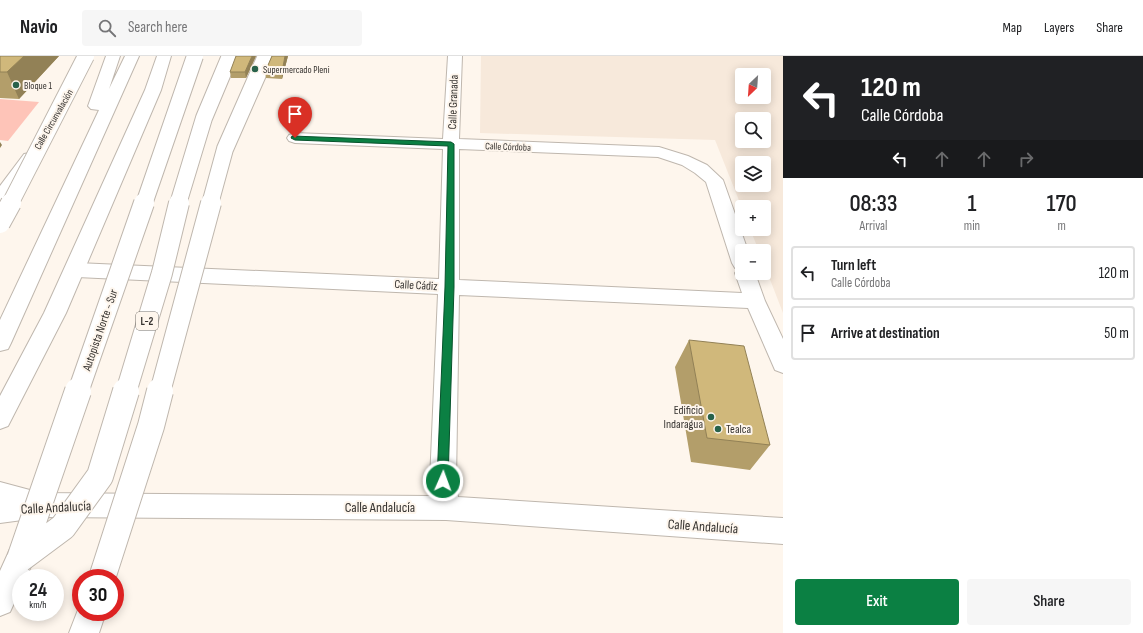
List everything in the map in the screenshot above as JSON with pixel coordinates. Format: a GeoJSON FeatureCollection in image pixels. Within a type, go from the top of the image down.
{"type":"FeatureCollection","features":[{"type":"Feature","properties":{"kind":"main road"},"geometry":{"type":"LineString","coordinates":[[0,223],[86,56]]}},
{"type":"Feature","properties":{"kind":"main road","name":"Calle Circunvalación"},"geometry":{"type":"LineString","coordinates":[[0,199],[46,136],[89,56]]}},
{"type":"Feature","properties":{"kind":"main road"},"geometry":{"type":"LineString","coordinates":[[56,222],[113,56]]}},
{"type":"Feature","properties":{"kind":"main road"},"geometry":{"type":"LineString","coordinates":[[0,343],[132,56]]}},
{"type":"Feature","properties":{"kind":"main road"},"geometry":{"type":"LineString","coordinates":[[0,420],[55,313],[153,90],[164,56]]}},
{"type":"Feature","properties":{"kind":"main road","name":"Autopista Norte - Sur"},"geometry":{"type":"LineString","coordinates":[[0,602],[20,559],[195,56]]}},
{"type":"Feature","properties":{"kind":"main road","name":"L-2"},"geometry":{"type":"LineString","coordinates":[[20,559],[63,527],[100,476],[160,280],[174,218],[204,118],[230,56]]}},
{"type":"Feature","properties":{"kind":"main road"},"geometry":{"type":"LineString","coordinates":[[105,569],[151,426],[225,149],[266,56]]}},
{"type":"Feature","properties":{"kind":"main road","name":"Calle Granada"},"geometry":{"type":"LineString","coordinates":[[446,508],[443,481],[449,287],[451,144],[455,56]]}},
{"type":"Feature","properties":{"kind":"main road","name":"Calle Córdoba"},"geometry":{"type":"LineString","coordinates":[[295,138],[658,152],[693,163],[707,172],[714,180],[736,244]]}},
{"type":"Feature","properties":{"kind":"main road","name":"Calle Cádiz"},"geometry":{"type":"LineString","coordinates":[[77,270],[755,301]]}},
{"type":"Feature","properties":{"kind":"main road"},"geometry":{"type":"LineString","coordinates":[[748,280],[755,301],[783,364]]}},
{"type":"Feature","properties":{"kind":"main road"},"geometry":{"type":"LineString","coordinates":[[0,494],[45,505]]}},
{"type":"Feature","properties":{"kind":"main road","name":"Calle Andalucía"},"geometry":{"type":"LineString","coordinates":[[0,511],[45,505],[446,508],[783,531]]}},
{"type":"Feature","properties":{"kind":"main road"},"geometry":{"type":"LineString","coordinates":[[84,633],[88,621]]}},
{"type":"Feature","properties":{"kind":"shaded area"},"geometry":{"type":"Polygon","coordinates":[[[481,56],[783,56],[783,313],[770,280],[771,244],[756,244],[753,236],[771,236],[771,200],[739,200],[736,192],[771,192],[771,156],[735,156],[735,190],[715,140],[480,133],[481,56]]]}},
{"type":"Feature","properties":{"kind":"shaded area"},"geometry":{"type":"Polygon","coordinates":[[[0,99],[39,102],[8,141],[0,140],[0,99]]]}},
{"type":"Feature","properties":{"kind":"building"},"geometry":{"type":"Polygon","coordinates":[[[0,56],[24,56],[7,72],[0,72],[0,56]]]}},
{"type":"Feature","properties":{"kind":"building"},"geometry":{"type":"Polygon","coordinates":[[[236,56],[252,56],[245,72],[230,72],[236,56]]]}},
{"type":"Feature","properties":{"kind":"building"},"geometry":{"type":"Polygon","coordinates":[[[272,56],[285,56],[282,72],[265,72],[272,56]]]}},
{"type":"Feature","properties":{"kind":"building"},"geometry":{"type":"Polygon","coordinates":[[[689,340],[744,346],[770,445],[707,438],[689,340]]]}},
{"type":"Feature","properties":{"kind":"place","name":"Supermercado Pleni"},"geometry":{"type":"Point","coordinates":[255,69]}},
{"type":"Feature","properties":{"kind":"place","name":"Bloque 1"},"geometry":{"type":"Point","coordinates":[16,85]}},
{"type":"Feature","properties":{"kind":"place","name":"Edificio Indaragua"},"geometry":{"type":"Point","coordinates":[711,417]}},
{"type":"Feature","properties":{"kind":"place","name":"Tealca"},"geometry":{"type":"Point","coordinates":[718,429]}},
{"type":"Feature","properties":{"kind":"route"},"geometry":{"type":"LineString","coordinates":[[295,138],[451,144],[449,287],[443,481]]}}]}
